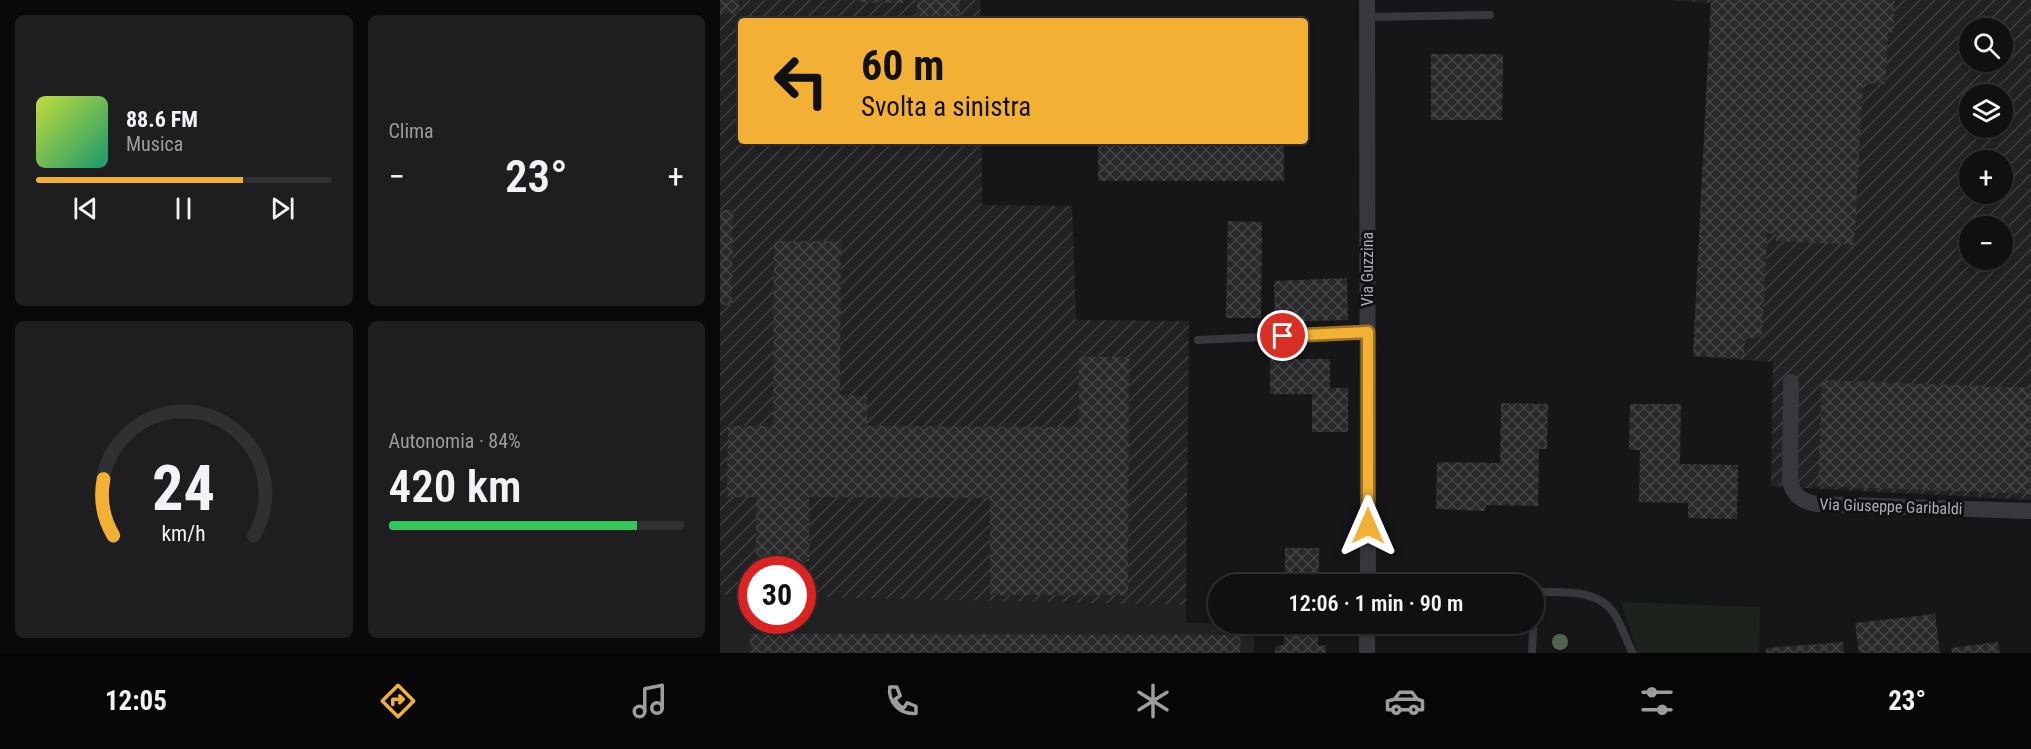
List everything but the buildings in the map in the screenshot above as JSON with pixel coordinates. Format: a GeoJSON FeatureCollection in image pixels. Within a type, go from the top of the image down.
{"type":"FeatureCollection","features":[{"type":"Feature","properties":{"kind":"street","name":"Via Guzzina"},"geometry":{"type":"LineString","coordinates":[[1367,8],[1368,574]]}},
{"type":"Feature","properties":{"kind":"street","name":"Via Giuseppe Garibaldi"},"geometry":{"type":"LineString","coordinates":[[1791,382],[1790,481],[1793,491],[1800,499],[1817,504],[2031,511]]}},
{"type":"Feature","properties":{"kind":"street"},"geometry":{"type":"LineString","coordinates":[[1366,653],[1367,634]]}},
{"type":"Feature","properties":{"kind":"lane"},"geometry":{"type":"LineString","coordinates":[[1367,8],[1490,15]]}},
{"type":"Feature","properties":{"kind":"lane"},"geometry":{"type":"LineString","coordinates":[[1198,340],[1368,332]]}},
{"type":"Feature","properties":{"kind":"lane"},"geometry":{"type":"LineString","coordinates":[[1544,592],[1584,594],[1601,601],[1614,613],[1633,653]]}},
{"type":"Feature","properties":{"kind":"lane"},"geometry":{"type":"LineString","coordinates":[[1532,652],[1533,634]]}},
{"type":"Feature","properties":{"kind":"shaded area"},"geometry":{"type":"Polygon","coordinates":[[[720,0],[980,0],[981,18],[738,18],[738,144],[982,144],[982,205],[1072,206],[1076,320],[1189,321],[1186,605],[816,597],[816,556],[738,556],[738,596],[720,595],[720,0]]]}},
{"type":"Feature","properties":{"kind":"shaded area"},"geometry":{"type":"Polygon","coordinates":[[[1669,0],[2031,0],[2031,500],[1771,486],[1773,362],[1693,356],[1711,3],[1669,0]]]}},
{"type":"Feature","properties":{"kind":"shaded area"},"geometry":{"type":"Polygon","coordinates":[[[720,595],[738,596],[738,634],[816,634],[816,597],[1186,605],[1186,623],[1208,623],[1208,634],[1254,634],[1254,653],[720,653],[720,595]]]}},
{"type":"Feature","properties":{"kind":"shaded area"},"geometry":{"type":"Polygon","coordinates":[[[1621,602],[1760,607],[1759,653],[1638,653],[1621,602]]]}},
{"type":"Feature","properties":{"kind":"route"},"geometry":{"type":"LineString","coordinates":[[1283,336],[1368,332],[1368,526]]}}]}
